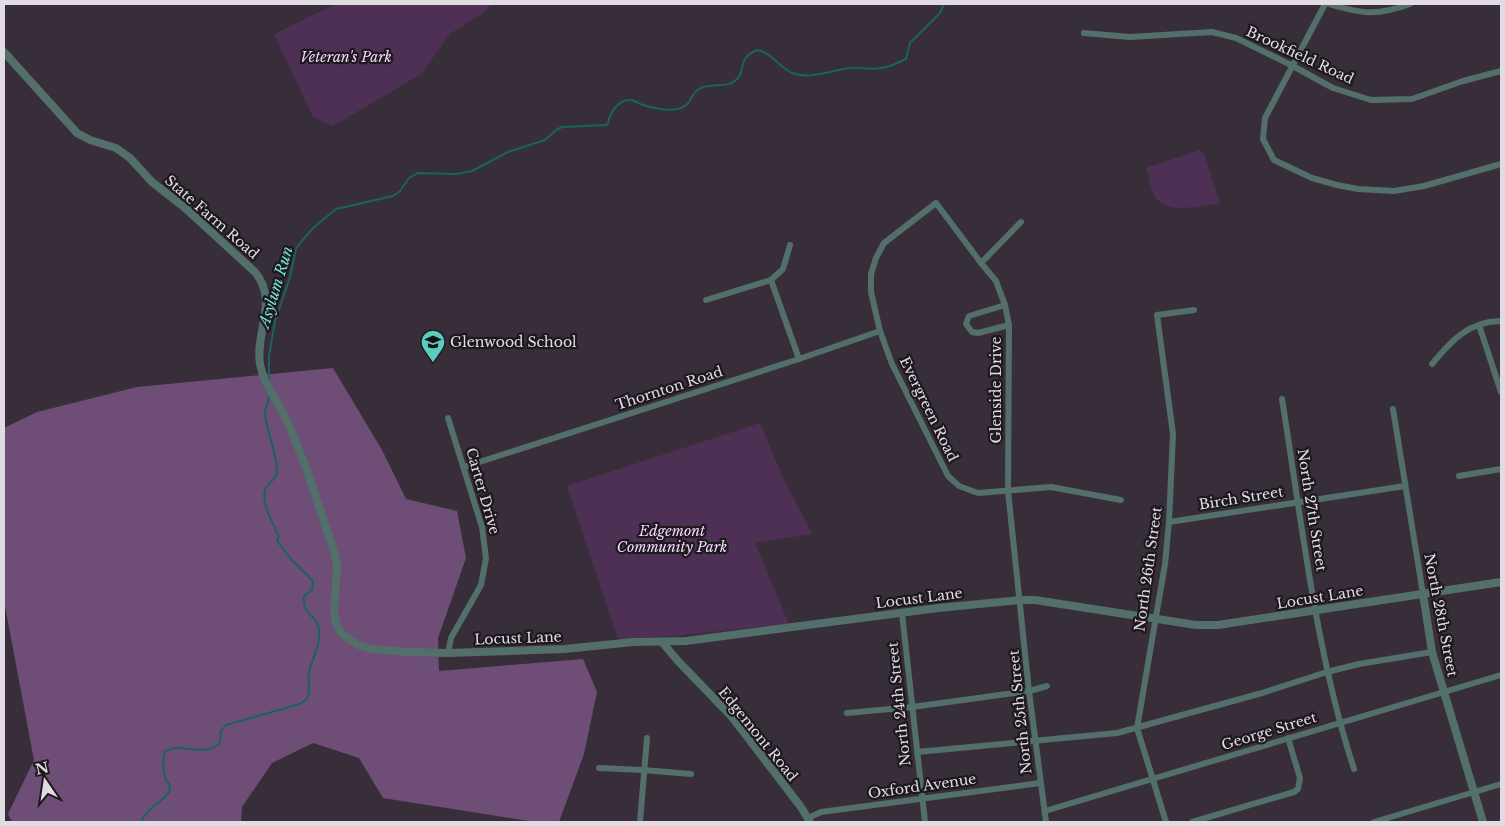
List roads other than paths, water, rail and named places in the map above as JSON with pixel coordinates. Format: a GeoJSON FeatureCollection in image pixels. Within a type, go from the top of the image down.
{"type":"FeatureCollection","features":[{"type":"Feature","properties":{"kind":"street"},"geometry":{"type":"LineString","coordinates":[[1325,4],[1264,118],[1263,139],[1274,160],[1312,178],[1337,186],[1394,191],[1424,186],[1501,164]]}},
{"type":"Feature","properties":{"kind":"street"},"geometry":{"type":"LineString","coordinates":[[1329,4],[1373,14],[1410,4]]}},
{"type":"Feature","properties":{"kind":"street","name":"Brookfield Road"},"geometry":{"type":"LineString","coordinates":[[1084,33],[1130,37],[1212,32],[1236,38],[1333,88],[1371,100],[1412,98],[1501,71]]}},
{"type":"Feature","properties":{"kind":"street","name":"State Farm Road"},"geometry":{"type":"LineString","coordinates":[[4,52],[77,133],[90,140],[116,148],[130,158],[152,182],[184,207],[255,272],[262,281],[267,300],[259,351],[260,364],[266,382],[284,415],[333,548],[337,566],[334,611],[336,623],[341,633]]}},
{"type":"Feature","properties":{"kind":"street","name":"Glenside Drive"},"geometry":{"type":"LineString","coordinates":[[936,203],[980,263],[996,281],[1005,306],[1009,326],[1008,491],[1021,600]]}},
{"type":"Feature","properties":{"kind":"street","name":"Evergreen Road"},"geometry":{"type":"LineString","coordinates":[[936,203],[884,242],[871,274],[871,292],[880,331],[892,364],[948,476],[959,486],[978,494],[1051,488],[1122,500]]}},
{"type":"Feature","properties":{"kind":"street"},"geometry":{"type":"LineString","coordinates":[[980,263],[1021,222]]}},
{"type":"Feature","properties":{"kind":"street"},"geometry":{"type":"LineString","coordinates":[[706,300],[771,280],[783,269],[790,245]]}},
{"type":"Feature","properties":{"kind":"street"},"geometry":{"type":"LineString","coordinates":[[771,280],[799,359]]}},
{"type":"Feature","properties":{"kind":"street"},"geometry":{"type":"LineString","coordinates":[[1005,306],[969,316],[966,324],[972,332],[978,333],[1009,326]]}},
{"type":"Feature","properties":{"kind":"street","name":"North 26th Street"},"geometry":{"type":"LineString","coordinates":[[1166,822],[1137,728],[1164,564],[1169,522],[1174,434],[1157,315],[1194,310]]}},
{"type":"Feature","properties":{"kind":"street"},"geometry":{"type":"LineString","coordinates":[[1432,364],[1451,341],[1463,333],[1479,325],[1501,321]]}},
{"type":"Feature","properties":{"kind":"street"},"geometry":{"type":"LineString","coordinates":[[1479,325],[1501,392]]}},
{"type":"Feature","properties":{"kind":"street","name":"Thornton Road"},"geometry":{"type":"LineString","coordinates":[[464,467],[880,331]]}},
{"type":"Feature","properties":{"kind":"street","name":"North 27th Street"},"geometry":{"type":"LineString","coordinates":[[1282,399],[1315,610],[1327,672],[1339,723],[1354,769]]}},
{"type":"Feature","properties":{"kind":"street","name":"North 28th Street"},"geometry":{"type":"LineString","coordinates":[[1393,409],[1432,652],[1483,822]]}},
{"type":"Feature","properties":{"kind":"street","name":"Carter Drive"},"geometry":{"type":"LineString","coordinates":[[448,418],[482,528],[486,558],[481,584],[451,638],[448,653]]}},
{"type":"Feature","properties":{"kind":"street"},"geometry":{"type":"LineString","coordinates":[[1459,476],[1501,469]]}},
{"type":"Feature","properties":{"kind":"street","name":"Birch Street"},"geometry":{"type":"LineString","coordinates":[[1169,522],[1405,486]]}},
{"type":"Feature","properties":{"kind":"street","name":"Locust Lane"},"geometry":{"type":"LineString","coordinates":[[341,633],[358,646],[407,652],[448,653],[565,649],[633,642],[686,641],[902,613],[1021,600],[1035,600],[1196,625],[1218,625],[1501,582]]}},
{"type":"Feature","properties":{"kind":"street","name":"North 25th Street"},"geometry":{"type":"LineString","coordinates":[[1021,600],[1040,783],[1046,822]]}},
{"type":"Feature","properties":{"kind":"street","name":"North 24th Street"},"geometry":{"type":"LineString","coordinates":[[902,613],[925,822]]}},
{"type":"Feature","properties":{"kind":"street","name":"Edgemont Road"},"geometry":{"type":"LineString","coordinates":[[662,642],[732,716],[809,820]]}},
{"type":"Feature","properties":{"kind":"street"},"geometry":{"type":"LineString","coordinates":[[917,752],[1117,733],[1358,664],[1432,652]]}},
{"type":"Feature","properties":{"kind":"street","name":"George Street"},"geometry":{"type":"LineString","coordinates":[[1045,811],[1501,675]]}},
{"type":"Feature","properties":{"kind":"street"},"geometry":{"type":"LineString","coordinates":[[847,713],[912,707],[1030,691],[1048,686]]}},
{"type":"Feature","properties":{"kind":"street"},"geometry":{"type":"LineString","coordinates":[[640,822],[647,738]]}},
{"type":"Feature","properties":{"kind":"street"},"geometry":{"type":"LineString","coordinates":[[1192,822],[1294,792],[1298,789],[1300,778],[1288,738]]}},
{"type":"Feature","properties":{"kind":"street"},"geometry":{"type":"LineString","coordinates":[[600,768],[691,774]]}},
{"type":"Feature","properties":{"kind":"street","name":"Oxford Avenue"},"geometry":{"type":"LineString","coordinates":[[809,820],[821,812],[1040,783]]}},
{"type":"Feature","properties":{"kind":"street"},"geometry":{"type":"LineString","coordinates":[[1374,822],[1501,784]]}},
{"type":"Feature","properties":{"kind":"waterway","name":"Asylum Run"},"geometry":{"type":"LineString","coordinates":[[269,380],[269,356],[275,321],[290,277],[296,249],[313,228],[336,209],[393,196],[400,191],[409,178],[418,173],[456,174],[472,171],[508,152],[545,140],[562,127],[606,125],[615,108],[621,102],[632,100],[654,108],[678,109],[686,105],[696,91],[703,87],[732,83],[739,76],[746,57],[757,50],[767,54],[792,73],[799,75],[814,75],[850,68],[877,69],[890,66],[906,59],[910,43],[940,13],[944,4]]}},
{"type":"Feature","properties":{"kind":"waterway","name":"Asylum Run"},"geometry":{"type":"LineString","coordinates":[[141,822],[150,809],[170,791],[164,771],[163,758],[165,751],[179,748],[200,750],[214,747],[220,743],[221,731],[226,725],[300,704],[307,699],[309,693],[308,678],[318,646],[319,630],[316,621],[305,608],[304,596],[312,590],[313,581],[291,559],[277,541],[279,537],[265,504],[265,491],[277,473],[275,455],[265,414],[269,395]]}},
{"type":"Feature","properties":{"kind":"place","name":"Glenwood School"},"geometry":{"type":"Point","coordinates":[433,363]}},
{"type":"Feature","properties":{"kind":"park label","name":"Veteran's Park"},"geometry":{"type":"Point","coordinates":[346,57]}},
{"type":"Feature","properties":{"kind":"park label","name":"Edgemont Community Park"},"geometry":{"type":"Point","coordinates":[672,540]}}]}
